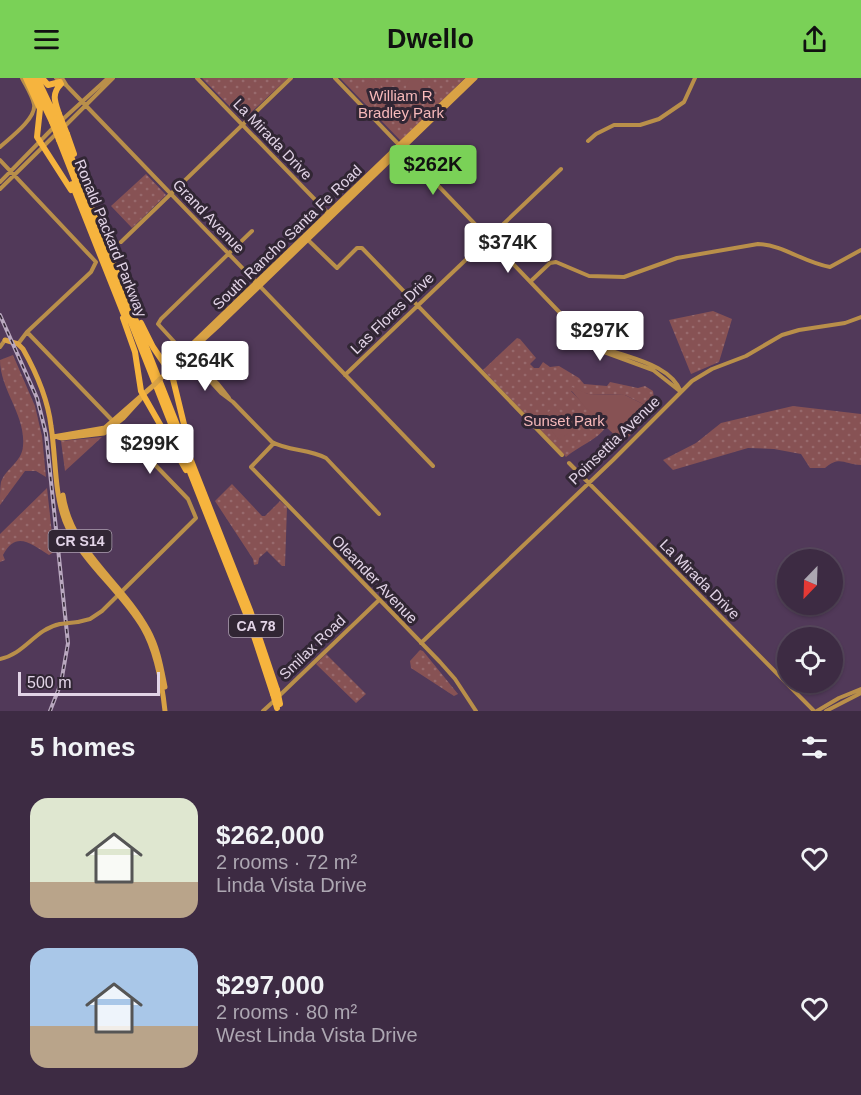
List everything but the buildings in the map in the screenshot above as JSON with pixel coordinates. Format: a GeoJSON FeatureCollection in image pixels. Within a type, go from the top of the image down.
{"type":"FeatureCollection","features":[{"type":"Feature","properties":{"kind":"highway"},"geometry":{"type":"LineString","coordinates":[[24,78],[40,109],[37,134],[81,209]]}},
{"type":"Feature","properties":{"kind":"highway","name":"Ronald Packard Parkway"},"geometry":{"type":"LineString","coordinates":[[31,78],[58,118]]}},
{"type":"Feature","properties":{"kind":"highway","name":"Ronald Packard Parkway"},"geometry":{"type":"LineString","coordinates":[[37,78],[58,118],[63,137],[153,378],[275,692]]}},
{"type":"Feature","properties":{"kind":"highway"},"geometry":{"type":"LineString","coordinates":[[42,78],[48,85],[63,80]]}},
{"type":"Feature","properties":{"kind":"highway"},"geometry":{"type":"LineString","coordinates":[[58,118],[54,95],[63,80]]}},
{"type":"Feature","properties":{"kind":"highway"},"geometry":{"type":"LineString","coordinates":[[63,137],[67,171],[81,209],[119,303],[153,378]]}},
{"type":"Feature","properties":{"kind":"highway","name":"Ronald Packard Parkway"},"geometry":{"type":"LineString","coordinates":[[63,137],[258,630],[279,709]]}},
{"type":"Feature","properties":{"kind":"highway"},"geometry":{"type":"LineString","coordinates":[[121,282],[149,341],[167,373],[172,375],[195,470]]}},
{"type":"Feature","properties":{"kind":"highway"},"geometry":{"type":"LineString","coordinates":[[119,303],[135,351],[141,391],[146,393],[207,515]]}},
{"type":"Feature","properties":{"kind":"main road","name":"South Rancho Santa Fe Road"},"geometry":{"type":"LineString","coordinates":[[401,147],[469,78]]}},
{"type":"Feature","properties":{"kind":"main road","name":"South Rancho Santa Fe Road"},"geometry":{"type":"LineString","coordinates":[[186,354],[475,78]]}},
{"type":"Feature","properties":{"kind":"main road","name":"South Rancho Santa Fe Road"},"geometry":{"type":"LineString","coordinates":[[115,422],[142,399],[240,299],[258,285]]}},
{"type":"Feature","properties":{"kind":"main road"},"geometry":{"type":"LineString","coordinates":[[238,306],[240,299]]}},
{"type":"Feature","properties":{"kind":"main road","name":"CR S14"},"geometry":{"type":"LineString","coordinates":[[0,334],[20,349],[28,362]]}},
{"type":"Feature","properties":{"kind":"main road"},"geometry":{"type":"LineString","coordinates":[[5,340],[18,344]]}},
{"type":"Feature","properties":{"kind":"main road","name":"CR S14"},"geometry":{"type":"LineString","coordinates":[[18,344],[23,349],[48,409],[64,504],[72,528],[119,593],[144,622],[156,645],[167,711]]}},
{"type":"Feature","properties":{"kind":"main road"},"geometry":{"type":"LineString","coordinates":[[54,436],[98,431],[115,422]]}},
{"type":"Feature","properties":{"kind":"street"},"geometry":{"type":"LineString","coordinates":[[0,147],[27,122],[34,112],[33,101],[24,78]]}},
{"type":"Feature","properties":{"kind":"street"},"geometry":{"type":"LineString","coordinates":[[0,182],[66,125],[108,78]]}},
{"type":"Feature","properties":{"kind":"street"},"geometry":{"type":"LineString","coordinates":[[42,144],[58,118],[83,104],[113,78]]}},
{"type":"Feature","properties":{"kind":"street","name":"La Mirada Drive"},"geometry":{"type":"LineString","coordinates":[[197,78],[330,215]]}},
{"type":"Feature","properties":{"kind":"street"},"geometry":{"type":"LineString","coordinates":[[121,242],[291,78]]}},
{"type":"Feature","properties":{"kind":"street"},"geometry":{"type":"LineString","coordinates":[[335,78],[584,338],[597,349],[653,370],[681,392]]}},
{"type":"Feature","properties":{"kind":"street"},"geometry":{"type":"LineString","coordinates":[[588,141],[614,125],[640,125],[654,122],[684,99],[694,78]]}},
{"type":"Feature","properties":{"kind":"street","name":"Grand Avenue"},"geometry":{"type":"LineString","coordinates":[[63,80],[83,104],[433,466]]}},
{"type":"Feature","properties":{"kind":"street"},"geometry":{"type":"LineString","coordinates":[[0,160],[94,259],[96,264],[94,269],[27,332],[18,344]]}},
{"type":"Feature","properties":{"kind":"street","name":"Las Flores Drive"},"geometry":{"type":"LineString","coordinates":[[345,375],[561,169]]}},
{"type":"Feature","properties":{"kind":"street"},"geometry":{"type":"LineString","coordinates":[[0,189],[12,173]]}},
{"type":"Feature","properties":{"kind":"street"},"geometry":{"type":"LineString","coordinates":[[252,231],[161,319],[159,326],[221,393],[274,443],[326,458],[379,514]]}},
{"type":"Feature","properties":{"kind":"street"},"geometry":{"type":"LineString","coordinates":[[306,238],[337,268],[358,247],[362,248],[562,455]]}},
{"type":"Feature","properties":{"kind":"street"},"geometry":{"type":"LineString","coordinates":[[531,281],[550,263],[556,262],[587,276],[612,278],[632,274],[677,258],[758,244],[768,245],[830,267],[861,250]]}},
{"type":"Feature","properties":{"kind":"street","name":"Poinsettia Avenue"},"geometry":{"type":"LineString","coordinates":[[421,643],[613,460],[692,381],[712,369],[746,356],[782,335],[845,323],[861,317]]}},
{"type":"Feature","properties":{"kind":"street"},"geometry":{"type":"LineString","coordinates":[[0,659],[15,654],[42,631],[60,624],[90,619],[102,611],[196,518],[188,499],[27,332]]}},
{"type":"Feature","properties":{"kind":"street"},"geometry":{"type":"LineString","coordinates":[[584,338],[605,349],[660,370],[679,386],[681,392]]}},
{"type":"Feature","properties":{"kind":"street"},"geometry":{"type":"LineString","coordinates":[[0,347],[5,340]]}},
{"type":"Feature","properties":{"kind":"street"},"geometry":{"type":"LineString","coordinates":[[679,386],[692,381]]}},
{"type":"Feature","properties":{"kind":"street","name":"Oleander Avenue"},"geometry":{"type":"LineString","coordinates":[[274,443],[251,467],[421,643],[456,681],[476,711]]}},
{"type":"Feature","properties":{"kind":"street","name":"La Mirada Drive"},"geometry":{"type":"LineString","coordinates":[[569,463],[815,711]]}},
{"type":"Feature","properties":{"kind":"street","name":"Smilax Road"},"geometry":{"type":"LineString","coordinates":[[263,711],[378,601]]}},
{"type":"Feature","properties":{"kind":"street"},"geometry":{"type":"LineString","coordinates":[[815,711],[861,689]]}},
{"type":"Feature","properties":{"kind":"street"},"geometry":{"type":"LineString","coordinates":[[826,711],[861,693]]}},
{"type":"Feature","properties":{"kind":"green space"},"geometry":{"type":"Polygon","coordinates":[[[202,78],[288,78],[243,120],[202,78]]]}},
{"type":"Feature","properties":{"kind":"green space","name":"William R Bradley Park"},"geometry":{"type":"Polygon","coordinates":[[[340,78],[465,78],[401,141],[340,78]]]}},
{"type":"Feature","properties":{"kind":"green space"},"geometry":{"type":"Polygon","coordinates":[[[373,78],[382,88],[380,95],[384,92],[393,102],[384,114],[378,107],[378,101],[372,107],[360,95],[360,91],[373,78]]]}},
{"type":"Feature","properties":{"kind":"green space"},"geometry":{"type":"Polygon","coordinates":[[[410,78],[419,78],[431,90],[415,107],[406,98],[406,87],[410,78]]]}},
{"type":"Feature","properties":{"kind":"green space"},"geometry":{"type":"Polygon","coordinates":[[[146,174],[166,195],[132,228],[111,206],[146,174]]]}},
{"type":"Feature","properties":{"kind":"green space"},"geometry":{"type":"Polygon","coordinates":[[[713,311],[732,319],[719,362],[691,374],[669,320],[713,311]]]}},
{"type":"Feature","properties":{"kind":"green space","name":"Sunset Park"},"geometry":{"type":"Polygon","coordinates":[[[517,338],[536,358],[530,364],[534,368],[539,368],[543,362],[550,367],[559,366],[579,378],[584,384],[607,386],[610,382],[638,388],[645,386],[653,391],[654,399],[660,401],[660,404],[655,410],[625,395],[571,391],[606,427],[598,436],[566,457],[483,370],[517,338]]]}},
{"type":"Feature","properties":{"kind":"green space"},"geometry":{"type":"Polygon","coordinates":[[[13,355],[35,406],[42,436],[46,477],[36,471],[25,471],[0,505],[1,482],[17,461],[23,446],[21,424],[1,371],[0,360],[13,355]]]}},
{"type":"Feature","properties":{"kind":"green space"},"geometry":{"type":"Polygon","coordinates":[[[572,387],[588,394],[625,395],[655,410],[623,443],[585,407],[571,390],[572,387]]]}},
{"type":"Feature","properties":{"kind":"green space"},"geometry":{"type":"Polygon","coordinates":[[[793,406],[861,414],[861,465],[839,461],[825,468],[810,468],[801,454],[774,449],[748,448],[673,470],[663,460],[696,443],[721,423],[793,406]]]}},
{"type":"Feature","properties":{"kind":"green space"},"geometry":{"type":"Polygon","coordinates":[[[555,407],[573,430],[559,440],[541,417],[555,407]]]}},
{"type":"Feature","properties":{"kind":"green space"},"geometry":{"type":"Polygon","coordinates":[[[102,437],[65,471],[61,441],[102,437]]]}},
{"type":"Feature","properties":{"kind":"green space"},"geometry":{"type":"Polygon","coordinates":[[[232,484],[262,516],[265,516],[280,501],[287,507],[285,566],[282,566],[267,551],[259,558],[258,564],[254,565],[253,559],[215,501],[232,484]]]}},
{"type":"Feature","properties":{"kind":"green space"},"geometry":{"type":"Polygon","coordinates":[[[47,488],[54,552],[49,555],[30,544],[19,541],[8,547],[3,555],[5,560],[0,562],[0,534],[47,488]]]}},
{"type":"Feature","properties":{"kind":"green space"},"geometry":{"type":"Polygon","coordinates":[[[420,650],[458,694],[454,696],[411,668],[410,661],[420,650]]]}},
{"type":"Feature","properties":{"kind":"green space"},"geometry":{"type":"Polygon","coordinates":[[[326,654],[366,694],[356,703],[316,664],[326,654]]]}},
{"type":"Feature","properties":{"kind":"railway"},"geometry":{"type":"LineString","coordinates":[[0,315],[37,398],[46,434],[68,643],[61,683],[50,711]]}}]}
